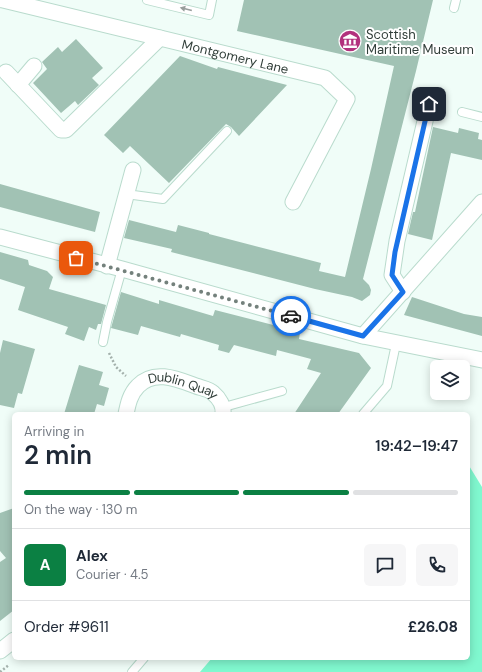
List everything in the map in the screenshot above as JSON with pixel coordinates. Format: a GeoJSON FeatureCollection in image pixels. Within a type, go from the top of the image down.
{"type":"FeatureCollection","features":[{"type":"Feature","properties":{"kind":"street","name":"Montgomery Lane"},"geometry":{"type":"LineString","coordinates":[[3,0],[325,78],[347,99],[293,202]]}},
{"type":"Feature","properties":{"kind":"street"},"geometry":{"type":"LineString","coordinates":[[6,72],[61,130],[66,130],[160,38]]}},
{"type":"Feature","properties":{"kind":"street"},"geometry":{"type":"LineString","coordinates":[[18,84],[34,66]]}},
{"type":"Feature","properties":{"kind":"street"},"geometry":{"type":"LineString","coordinates":[[403,292],[392,275],[397,241],[429,104]]}},
{"type":"Feature","properties":{"kind":"street"},"geometry":{"type":"LineString","coordinates":[[107,266],[133,170]]}},
{"type":"Feature","properties":{"kind":"street"},"geometry":{"type":"LineString","coordinates":[[363,336],[482,202]]}},
{"type":"Feature","properties":{"kind":"street"},"geometry":{"type":"LineString","coordinates":[[0,237],[122,269],[363,336],[396,344],[482,360]]}},
{"type":"Feature","properties":{"kind":"street","name":"Dublin Quay"},"geometry":{"type":"LineString","coordinates":[[126,412],[130,397],[137,386],[145,380],[160,376],[173,378],[213,392],[223,410]]}},
{"type":"Feature","properties":{"kind":"street"},"geometry":{"type":"LineString","coordinates":[[0,652],[12,642]]}},
{"type":"Feature","properties":{"kind":"lane"},"geometry":{"type":"LineString","coordinates":[[147,0],[168,2],[209,15],[212,0]]}},
{"type":"Feature","properties":{"kind":"lane"},"geometry":{"type":"LineString","coordinates":[[462,112],[482,117]]}},
{"type":"Feature","properties":{"kind":"lane"},"geometry":{"type":"LineString","coordinates":[[126,194],[162,200],[227,130]]}},
{"type":"Feature","properties":{"kind":"lane"},"geometry":{"type":"LineString","coordinates":[[103,342],[122,269]]}},
{"type":"Feature","properties":{"kind":"lane"},"geometry":{"type":"LineString","coordinates":[[365,412],[387,386],[396,344]]}},
{"type":"Feature","properties":{"kind":"lane"},"geometry":{"type":"LineString","coordinates":[[223,410],[282,391]]}},
{"type":"Feature","properties":{"kind":"lane"},"geometry":{"type":"LineString","coordinates":[[132,672],[142,660]]}},
{"type":"Feature","properties":{"kind":"path"},"geometry":{"type":"LineString","coordinates":[[103,342],[116,367],[137,386]]}},
{"type":"Feature","properties":{"kind":"shaded area"},"geometry":{"type":"Polygon","coordinates":[[[470,467],[482,487],[482,672],[200,672],[210,660],[470,660],[470,467]]]}},
{"type":"Feature","properties":{"kind":"building"},"geometry":{"type":"Polygon","coordinates":[[[244,0],[433,0],[363,279],[369,285],[371,290],[370,295],[362,301],[352,297],[171,252],[172,249],[124,238],[129,220],[176,232],[178,225],[321,263],[319,271],[345,277],[394,66],[237,31],[244,0]]]}},
{"type":"Feature","properties":{"kind":"building"},"geometry":{"type":"Polygon","coordinates":[[[76,39],[103,68],[92,78],[99,85],[78,105],[75,101],[61,113],[33,83],[47,69],[42,62],[58,47],[62,52],[76,39]]]}},
{"type":"Feature","properties":{"kind":"building"},"geometry":{"type":"Polygon","coordinates":[[[180,56],[217,69],[218,67],[287,85],[239,136],[226,124],[169,183],[130,146],[123,153],[104,135],[180,56]]]}},
{"type":"Feature","properties":{"kind":"building"},"geometry":{"type":"Polygon","coordinates":[[[433,127],[458,133],[459,128],[479,133],[478,139],[482,140],[482,160],[451,153],[432,240],[408,234],[413,212],[415,212],[433,127]]]}},
{"type":"Feature","properties":{"kind":"building"},"geometry":{"type":"Polygon","coordinates":[[[0,184],[100,212],[95,232],[0,207],[0,184]]]}},
{"type":"Feature","properties":{"kind":"building"},"geometry":{"type":"Polygon","coordinates":[[[0,252],[28,260],[29,265],[47,271],[53,277],[49,289],[106,305],[101,324],[98,324],[96,330],[89,327],[84,341],[65,334],[68,327],[18,310],[25,287],[0,279],[0,252]]]}},
{"type":"Feature","properties":{"kind":"building"},"geometry":{"type":"Polygon","coordinates":[[[121,292],[159,304],[159,300],[213,316],[215,310],[300,332],[299,339],[359,353],[371,368],[339,412],[295,412],[321,373],[307,369],[311,359],[277,350],[276,356],[234,345],[229,353],[218,350],[219,345],[181,334],[180,337],[141,326],[138,335],[111,328],[121,292]]]}},
{"type":"Feature","properties":{"kind":"building"},"geometry":{"type":"Polygon","coordinates":[[[412,297],[464,314],[482,317],[482,336],[404,315],[412,297]]]}},
{"type":"Feature","properties":{"kind":"building"},"geometry":{"type":"Polygon","coordinates":[[[3,340],[35,349],[22,394],[18,393],[14,408],[0,405],[0,353],[3,340]]]}},
{"type":"Feature","properties":{"kind":"building"},"geometry":{"type":"Polygon","coordinates":[[[79,365],[103,372],[99,385],[109,388],[104,406],[97,404],[95,412],[65,412],[79,365]]]}},
{"type":"Feature","properties":{"kind":"building"},"geometry":{"type":"Polygon","coordinates":[[[12,509],[12,612],[0,621],[0,562],[6,558],[0,551],[0,513],[12,509]]]}},
{"type":"Feature","properties":{"kind":"way so far"},"geometry":{"type":"LineString","coordinates":[[76,258],[122,269],[291,316]]}},
{"type":"Feature","properties":{"kind":"place","name":"Scottish Maritime Museum"},"geometry":{"type":"Point","coordinates":[350,41]}},
{"type":"Feature","properties":{"kind":"route"},"geometry":{"type":"LineString","coordinates":[[291,316],[363,336],[403,292],[392,275],[395,252],[429,104]]}}]}
